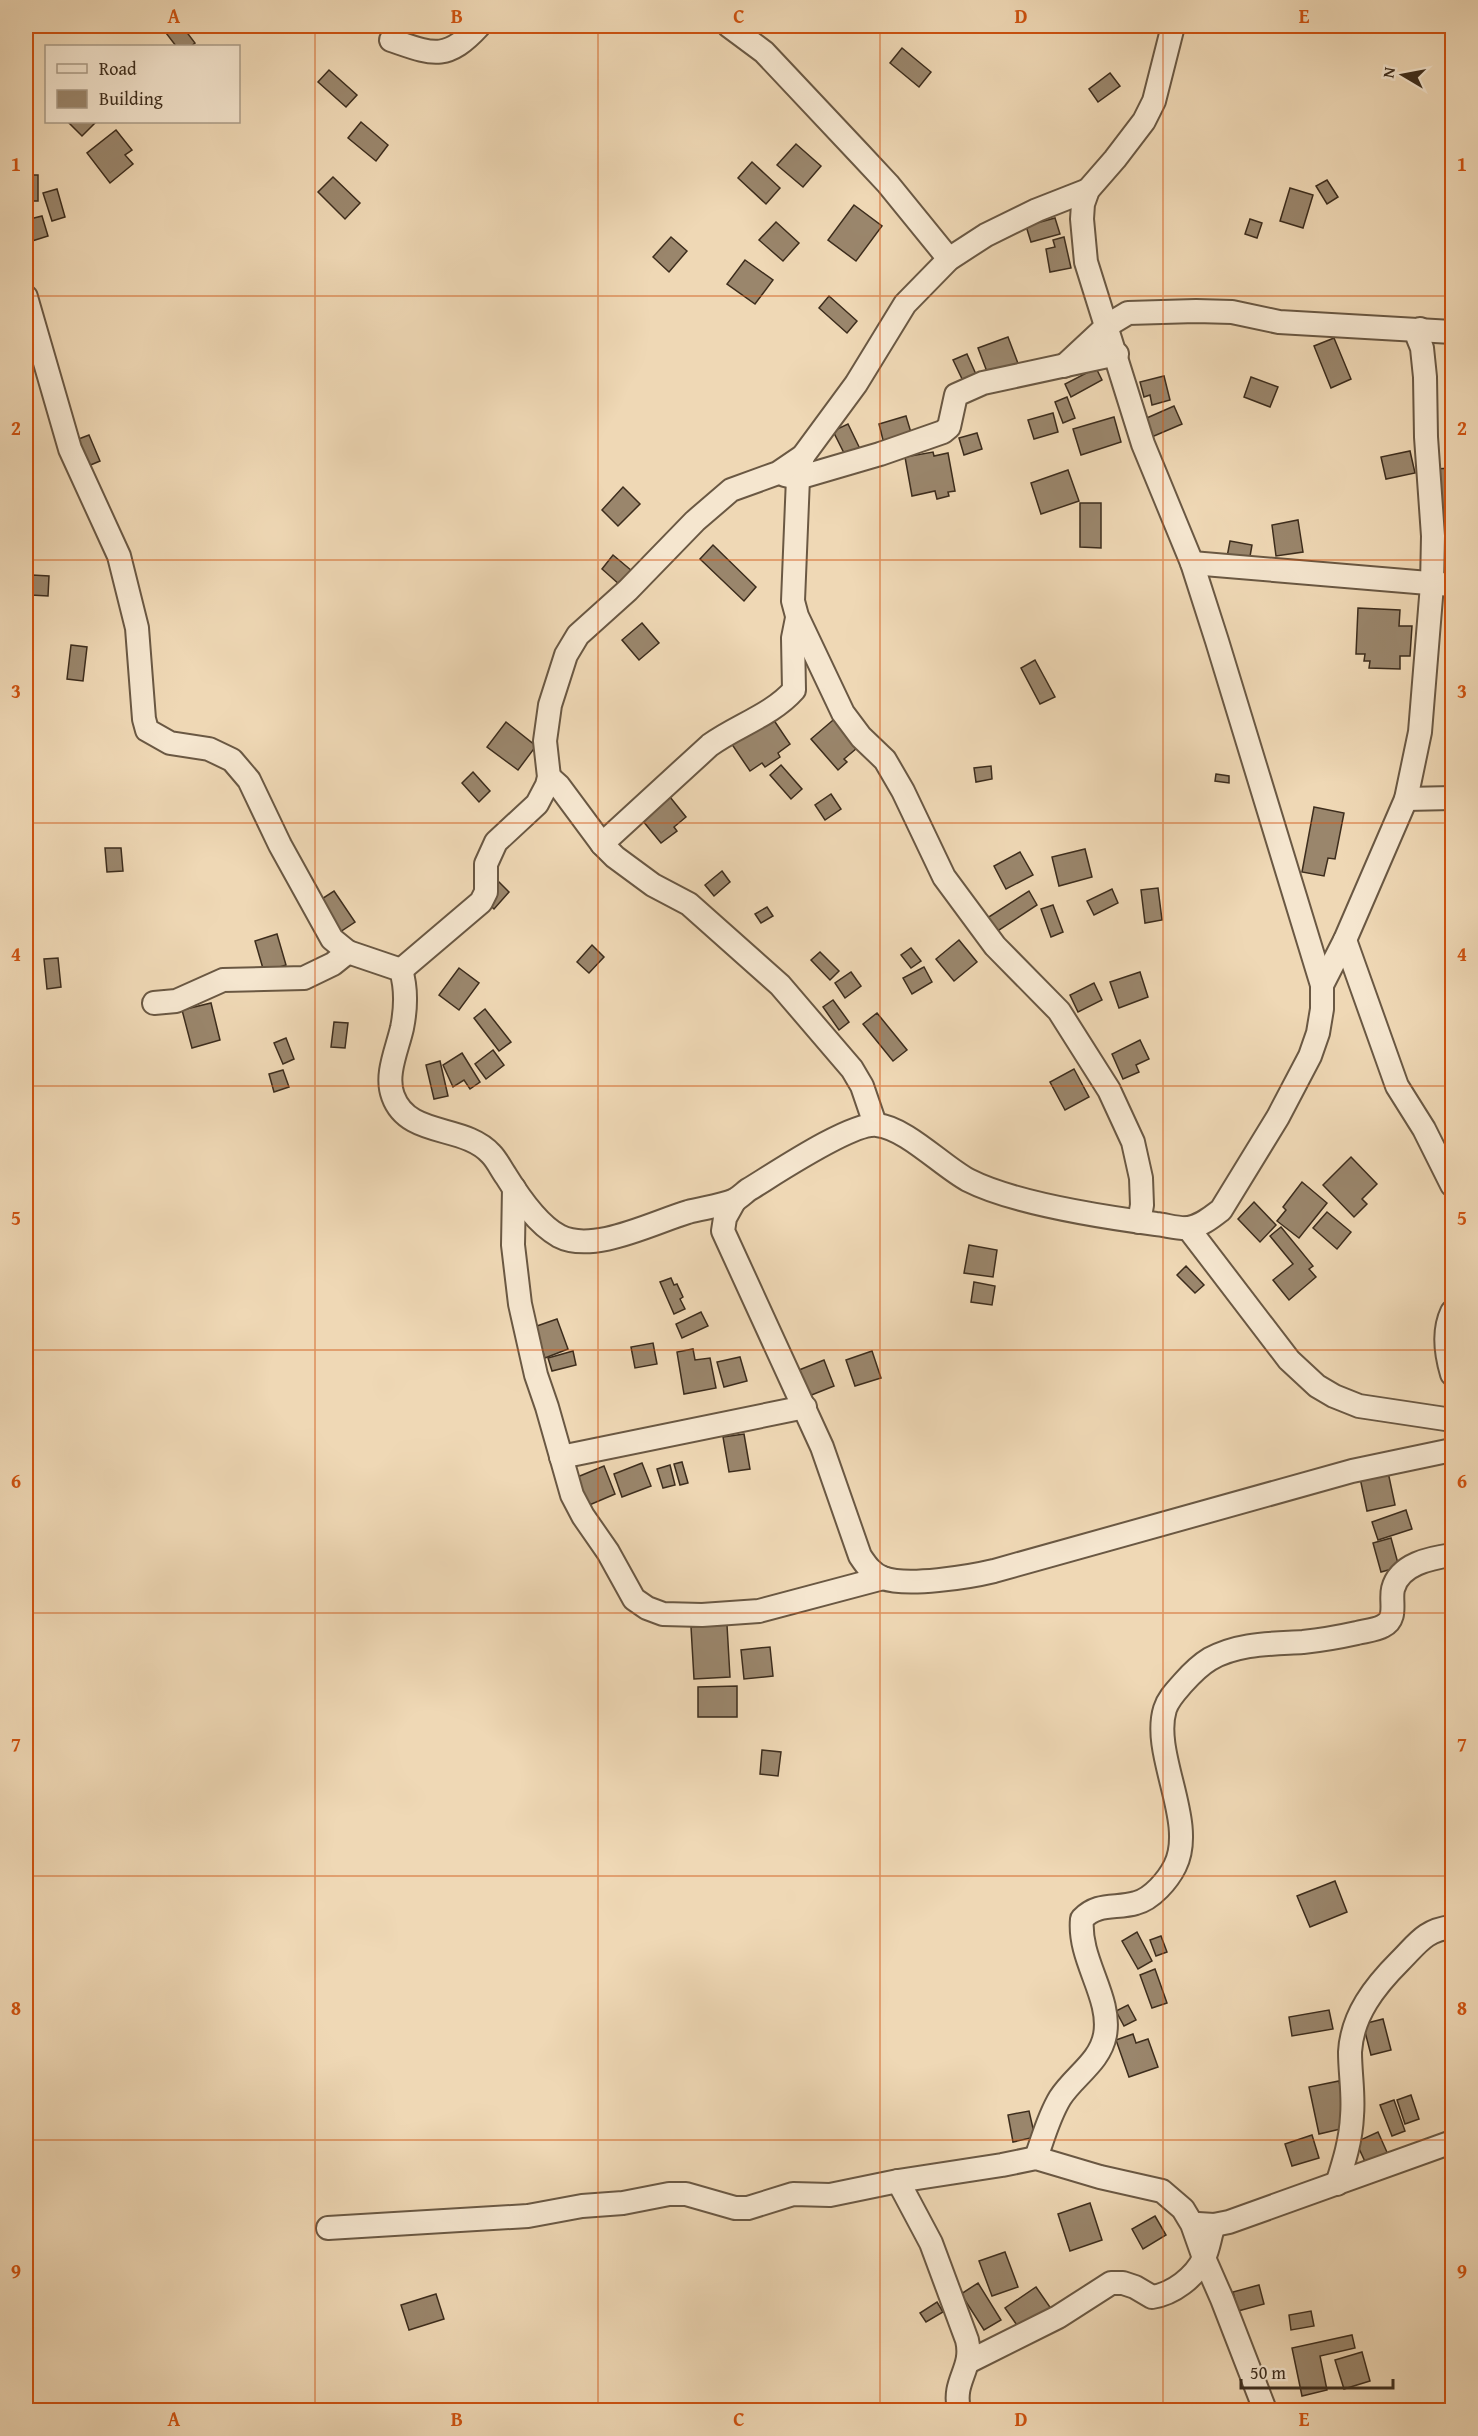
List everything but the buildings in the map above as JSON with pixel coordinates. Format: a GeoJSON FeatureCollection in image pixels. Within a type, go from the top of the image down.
{"type":"FeatureCollection","features":[{"type":"Feature","properties":{"kind":"street"},"geometry":{"type":"LineString","coordinates":[[391,40],[436,53],[449,49],[479,26]]}},
{"type":"Feature","properties":{"kind":"street"},"geometry":{"type":"LineString","coordinates":[[729,26],[753,34],[888,184],[949,259]]}},
{"type":"Feature","properties":{"kind":"street"},"geometry":{"type":"LineString","coordinates":[[401,970],[406,986],[405,1009],[391,1070],[390,1087],[393,1098],[401,1110],[414,1121],[432,1129],[457,1133],[475,1141],[491,1154],[514,1188],[547,1227],[560,1236],[577,1242],[603,1240],[687,1212],[735,1200],[841,1134],[875,1124],[893,1130],[970,1180],[1013,1196],[1139,1222],[1188,1228],[1206,1221],[1221,1209],[1297,1082],[1318,1033],[1322,1009],[1322,985],[1192,563],[1143,444],[1108,325],[1086,262],[1083,204],[1088,190],[1144,122],[1154,101],[1173,26]]}},
{"type":"Feature","properties":{"kind":"street"},"geometry":{"type":"LineString","coordinates":[[1088,190],[1026,215],[986,235],[949,259],[905,304],[856,384],[793,469],[793,601],[797,616],[843,713],[861,737],[885,760],[903,791],[944,878],[995,946],[1059,1011],[1109,1090],[1133,1142],[1141,1178],[1142,1205],[1139,1222]]}},
{"type":"Feature","properties":{"kind":"street"},"geometry":{"type":"LineString","coordinates":[[26,297],[70,449],[119,556],[137,628],[144,719],[147,730],[170,743],[209,749],[232,760],[249,780],[280,845],[332,939],[348,952],[401,970]]}},
{"type":"Feature","properties":{"kind":"street"},"geometry":{"type":"LineString","coordinates":[[1064,366],[1108,325],[1128,313],[1232,312],[1279,322],[1452,332]]}},
{"type":"Feature","properties":{"kind":"street"},"geometry":{"type":"LineString","coordinates":[[1322,985],[1345,940],[1406,799],[1420,732],[1442,585],[1432,508],[1426,437],[1425,377],[1422,348],[1418,338],[1420,329]]}},
{"type":"Feature","properties":{"kind":"street"},"geometry":{"type":"LineString","coordinates":[[401,970],[480,902],[486,892],[486,864],[496,842],[546,786],[546,741],[550,705],[566,655],[578,635],[628,590],[695,521],[731,490],[793,469],[880,454],[943,432],[949,427],[956,395],[983,383],[1117,354]]}},
{"type":"Feature","properties":{"kind":"street"},"geometry":{"type":"LineString","coordinates":[[1192,563],[1442,585]]}},
{"type":"Feature","properties":{"kind":"street"},"geometry":{"type":"LineString","coordinates":[[602,844],[710,745],[784,701],[794,690],[793,638],[797,616]]}},
{"type":"Feature","properties":{"kind":"street"},"geometry":{"type":"LineString","coordinates":[[546,786],[559,786],[602,844],[636,873],[702,914],[780,985],[852,1069],[862,1086],[875,1124]]}},
{"type":"Feature","properties":{"kind":"street"},"geometry":{"type":"LineString","coordinates":[[1406,799],[1452,798]]}},
{"type":"Feature","properties":{"kind":"street"},"geometry":{"type":"LineString","coordinates":[[1345,940],[1397,1086],[1424,1129],[1452,1185]]}},
{"type":"Feature","properties":{"kind":"street"},"geometry":{"type":"LineString","coordinates":[[154,1004],[176,1000],[223,980],[304,978],[333,964],[348,952]]}},
{"type":"Feature","properties":{"kind":"street"},"geometry":{"type":"LineString","coordinates":[[514,1188],[513,1245],[520,1304],[536,1375],[548,1407],[572,1495],[634,1599],[647,1608],[663,1614],[702,1615],[759,1611],[883,1578]]}},
{"type":"Feature","properties":{"kind":"street"},"geometry":{"type":"LineString","coordinates":[[723,1231],[725,1218],[735,1200]]}},
{"type":"Feature","properties":{"kind":"street"},"geometry":{"type":"LineString","coordinates":[[687,1212],[713,1222],[723,1231],[822,1447],[860,1556],[870,1570],[883,1578],[898,1581],[951,1579],[994,1571],[1353,1471],[1452,1450]]}},
{"type":"Feature","properties":{"kind":"street"},"geometry":{"type":"LineString","coordinates":[[1188,1228],[1289,1360],[1317,1386],[1359,1406],[1452,1420]]}},
{"type":"Feature","properties":{"kind":"street"},"geometry":{"type":"LineString","coordinates":[[1452,1312],[1446,1328],[1446,1344],[1452,1374]]}},
{"type":"Feature","properties":{"kind":"street"},"geometry":{"type":"LineString","coordinates":[[561,1457],[805,1407]]}},
{"type":"Feature","properties":{"kind":"street"},"geometry":{"type":"LineString","coordinates":[[1036,2158],[1059,2100],[1071,2082],[1097,2055],[1106,2034],[1106,2014],[1082,1942],[1082,1919],[1089,1911],[1097,1908],[1136,1904],[1145,1899],[1164,1883],[1176,1864],[1180,1844],[1178,1807],[1163,1737],[1165,1709],[1171,1696],[1191,1674],[1209,1659],[1234,1649],[1259,1644],[1332,1639],[1383,1627],[1390,1621],[1393,1589],[1396,1581],[1404,1572],[1417,1564],[1452,1555]]}},
{"type":"Feature","properties":{"kind":"street"},"geometry":{"type":"LineString","coordinates":[[1337,2184],[1348,2148],[1353,2115],[1350,2052],[1352,2032],[1380,1980],[1417,1941],[1442,1928],[1452,1927]]}},
{"type":"Feature","properties":{"kind":"street"},"geometry":{"type":"LineString","coordinates":[[1203,2225],[1337,2184],[1452,2142]]}},
{"type":"Feature","properties":{"kind":"street"},"geometry":{"type":"LineString","coordinates":[[328,2228],[528,2216],[669,2194],[686,2194],[735,2208],[748,2208],[793,2194],[830,2195],[1036,2158],[1162,2191],[1203,2225],[1204,2258],[1266,2410]]}},
{"type":"Feature","properties":{"kind":"street"},"geometry":{"type":"LineString","coordinates":[[898,2181],[931,2243],[970,2351],[956,2394],[959,2410]]}},
{"type":"Feature","properties":{"kind":"street"},"geometry":{"type":"LineString","coordinates":[[968,2362],[1058,2317],[1111,2283],[1123,2283],[1135,2287],[1152,2297],[1161,2295],[1184,2283],[1204,2258]]}}]}
